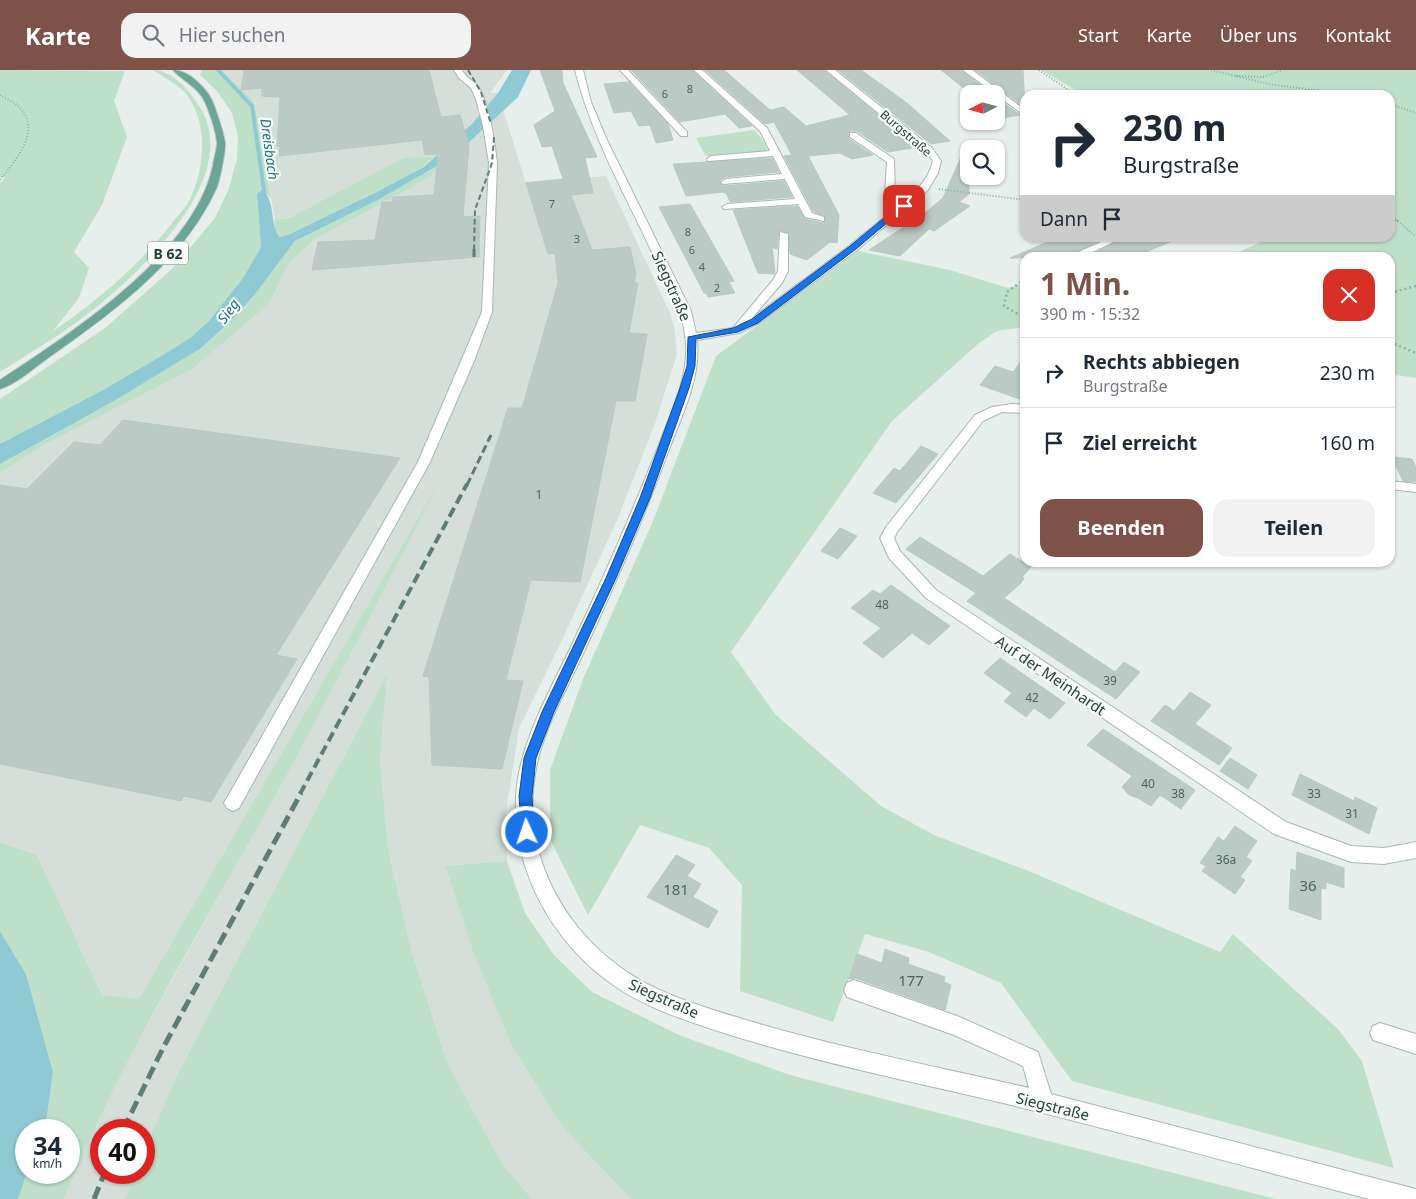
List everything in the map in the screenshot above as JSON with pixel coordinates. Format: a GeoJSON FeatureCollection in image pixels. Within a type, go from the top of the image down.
{"type":"FeatureCollection","features":[{"type":"Feature","properties":{"kind":"main road","name":"B 62"},"geometry":{"type":"LineString","coordinates":[[0,385],[93,320],[138,284],[163,259],[192,225],[204,204],[215,180],[220,161],[221,140],[217,121],[209,102],[195,84],[177,70]]}},
{"type":"Feature","properties":{"kind":"street"},"geometry":{"type":"LineString","coordinates":[[233,803],[424,462],[487,312],[493,163],[487,127],[476,89],[463,79],[458,70]]}},
{"type":"Feature","properties":{"kind":"street","name":"Siegstraße"},"geometry":{"type":"LineString","coordinates":[[579,70],[587,102],[603,140],[686,311],[692,337],[689,373],[645,498],[611,578],[548,712],[530,758],[525,796],[527,832],[534,869],[547,899],[563,925],[605,967],[635,988],[674,1004],[790,1044],[1042,1102],[1412,1199]]}},
{"type":"Feature","properties":{"kind":"street"},"geometry":{"type":"LineString","coordinates":[[624,70],[684,134]]}},
{"type":"Feature","properties":{"kind":"street"},"geometry":{"type":"LineString","coordinates":[[698,70],[764,130],[808,215],[820,219]]}},
{"type":"Feature","properties":{"kind":"street","name":"Burgstraße"},"geometry":{"type":"LineString","coordinates":[[692,337],[735,331],[755,321],[853,248],[904,206],[925,188],[934,173],[937,161],[929,150],[830,70]]}},
{"type":"Feature","properties":{"kind":"street"},"geometry":{"type":"LineString","coordinates":[[967,70],[1020,110]]}},
{"type":"Feature","properties":{"kind":"street"},"geometry":{"type":"LineString","coordinates":[[853,135],[891,161],[890,194],[904,206]]}},
{"type":"Feature","properties":{"kind":"street"},"geometry":{"type":"LineString","coordinates":[[711,159],[775,153]]}},
{"type":"Feature","properties":{"kind":"street"},"geometry":{"type":"LineString","coordinates":[[726,182],[787,176]]}},
{"type":"Feature","properties":{"kind":"street"},"geometry":{"type":"LineString","coordinates":[[727,207],[800,201]]}},
{"type":"Feature","properties":{"kind":"street"},"geometry":{"type":"LineString","coordinates":[[735,331],[778,281],[783,271],[783,234]]}},
{"type":"Feature","properties":{"kind":"street"},"geometry":{"type":"LineString","coordinates":[[1084,252],[1108,242]]}},
{"type":"Feature","properties":{"kind":"street","name":"Auf der Meinhardt"},"geometry":{"type":"LineString","coordinates":[[1020,408],[995,408],[979,418],[891,530],[887,538],[894,554],[931,594],[1280,828],[1351,854],[1384,856],[1416,850]]}},
{"type":"Feature","properties":{"kind":"street"},"geometry":{"type":"LineString","coordinates":[[1395,486],[1416,488]]}},
{"type":"Feature","properties":{"kind":"street"},"geometry":{"type":"LineString","coordinates":[[854,990],[957,1026],[1032,1060],[1042,1102]]}},
{"type":"Feature","properties":{"kind":"street"},"geometry":{"type":"LineString","coordinates":[[1380,1033],[1416,1044]]}},
{"type":"Feature","properties":{"kind":"path"},"geometry":{"type":"LineString","coordinates":[[1039,70],[1069,90]]}},
{"type":"Feature","properties":{"kind":"path"},"geometry":{"type":"LineString","coordinates":[[1212,70],[1252,77],[1275,74],[1282,70]]}},
{"type":"Feature","properties":{"kind":"path"},"geometry":{"type":"LineString","coordinates":[[1212,70],[1268,84],[1316,90]]}},
{"type":"Feature","properties":{"kind":"path"},"geometry":{"type":"LineString","coordinates":[[0,95],[20,108],[28,120],[26,146],[0,180]]}},
{"type":"Feature","properties":{"kind":"path"},"geometry":{"type":"LineString","coordinates":[[1395,106],[1416,113]]}},
{"type":"Feature","properties":{"kind":"path"},"geometry":{"type":"LineString","coordinates":[[925,188],[1020,199]]}},
{"type":"Feature","properties":{"kind":"path"},"geometry":{"type":"LineString","coordinates":[[1395,220],[1416,237]]}},
{"type":"Feature","properties":{"kind":"path"},"geometry":{"type":"LineString","coordinates":[[1020,283],[1007,292],[1004,306],[1016,313],[1020,313]]}},
{"type":"Feature","properties":{"kind":"path"},"geometry":{"type":"LineString","coordinates":[[1395,291],[1416,286]]}},
{"type":"Feature","properties":{"kind":"path"},"geometry":{"type":"LineString","coordinates":[[1395,344],[1416,352]]}},
{"type":"Feature","properties":{"kind":"shaded area"},"geometry":{"type":"Polygon","coordinates":[[[222,70],[507,70],[490,93],[498,93],[528,190],[526,182],[606,176],[670,313],[675,331],[677,354],[655,423],[618,518],[519,728],[506,812],[507,861],[445,866],[473,952],[511,1045],[563,1128],[631,1199],[532,1199],[501,1162],[447,1062],[411,949],[388,848],[380,759],[386,676],[177,1075],[155,1126],[155,1119],[98,1119],[135,1046],[269,807],[433,494],[139,1000],[102,995],[37,855],[0,842],[0,473],[270,303],[288,264],[315,239],[411,188],[275,220],[254,101],[222,70]],[[485,99],[477,108],[482,130],[494,129],[485,99]]]}},
{"type":"Feature","properties":{"kind":"shaded area"},"geometry":{"type":"Polygon","coordinates":[[[90,1135],[90,1184],[131,1184],[125,1199],[64,1199],[70,1184],[80,1184],[80,1159],[90,1135]]]}},
{"type":"Feature","properties":{"kind":"green space"},"geometry":{"type":"Polygon","coordinates":[[[0,70],[125,71],[114,101],[127,137],[102,205],[74,252],[89,268],[79,298],[53,331],[87,307],[119,280],[149,250],[188,203],[196,185],[202,145],[201,132],[194,106],[184,91],[153,70],[175,78],[193,96],[201,109],[210,138],[207,168],[194,198],[175,229],[150,257],[124,283],[77,322],[0,372],[0,183],[6,177],[0,177],[0,70]]]}},
{"type":"Feature","properties":{"kind":"green space"},"geometry":{"type":"Polygon","coordinates":[[[202,70],[222,70],[254,101],[271,199],[263,189],[257,194],[261,247],[243,278],[209,321],[190,338],[103,390],[0,444],[0,399],[105,328],[173,268],[215,218],[228,191],[237,159],[238,137],[232,113],[217,91],[200,75],[202,70]]]}},
{"type":"Feature","properties":{"kind":"green space"},"geometry":{"type":"Polygon","coordinates":[[[1041,70],[1416,70],[1416,378],[1395,375],[1395,252],[1239,252],[1261,242],[1395,242],[1395,90],[1075,90],[1041,70]]]}},
{"type":"Feature","properties":{"kind":"green space"},"geometry":{"type":"Polygon","coordinates":[[[754,130],[763,140],[769,153],[713,158],[705,155],[696,138],[754,130]]]}},
{"type":"Feature","properties":{"kind":"green space"},"geometry":{"type":"Polygon","coordinates":[[[462,155],[411,188],[315,239],[288,264],[270,303],[192,369],[49,442],[0,473],[0,464],[114,401],[201,348],[232,320],[256,293],[295,241],[378,200],[438,166],[462,155]]]}},
{"type":"Feature","properties":{"kind":"green space"},"geometry":{"type":"Polygon","coordinates":[[[433,157],[421,168],[404,179],[365,200],[288,235],[280,237],[276,231],[275,220],[291,217],[404,158],[433,157]]]}},
{"type":"Feature","properties":{"kind":"green space"},"geometry":{"type":"Polygon","coordinates":[[[858,251],[950,270],[1008,288],[1020,284],[1020,328],[997,331],[979,343],[892,421],[731,652],[775,714],[881,806],[934,835],[1031,872],[1220,952],[1233,934],[1338,1029],[1362,1061],[1394,1168],[1072,1081],[1001,983],[929,952],[865,934],[833,1022],[740,991],[742,885],[709,848],[640,825],[588,915],[550,839],[550,770],[583,679],[653,521],[716,356],[858,251]]]}},
{"type":"Feature","properties":{"kind":"green space"},"geometry":{"type":"Polygon","coordinates":[[[441,479],[290,768],[160,1001],[99,1119],[90,1119],[90,1139],[80,1162],[80,1119],[46,1119],[53,1072],[26,974],[0,931],[0,842],[37,855],[102,995],[139,999],[441,479]]]}},
{"type":"Feature","properties":{"kind":"green space"},"geometry":{"type":"Polygon","coordinates":[[[387,674],[380,759],[388,848],[411,949],[447,1062],[501,1162],[532,1199],[125,1199],[131,1184],[155,1184],[155,1126],[177,1075],[387,674]]]}},
{"type":"Feature","properties":{"kind":"green space"},"geometry":{"type":"Polygon","coordinates":[[[507,861],[525,913],[554,955],[592,992],[679,1035],[790,1075],[1276,1199],[631,1199],[563,1128],[511,1045],[473,952],[445,866],[507,861]]]}},
{"type":"Feature","properties":{"kind":"green space"},"geometry":{"type":"Polygon","coordinates":[[[23,1184],[70,1184],[64,1199],[18,1199],[23,1184]]]}},
{"type":"Feature","properties":{"kind":"water","name":"Sieg"},"geometry":{"type":"Polygon","coordinates":[[[512,70],[531,70],[518,97],[454,156],[378,200],[295,241],[256,293],[232,320],[201,348],[114,401],[0,464],[0,444],[103,390],[166,353],[190,338],[209,321],[243,278],[261,247],[257,194],[263,189],[270,202],[277,232],[280,237],[288,235],[424,167],[472,124],[498,93],[512,70]]]}},
{"type":"Feature","properties":{"kind":"water"},"geometry":{"type":"Polygon","coordinates":[[[0,931],[26,974],[53,1072],[46,1119],[15,1119],[15,1184],[23,1184],[18,1199],[0,1199],[0,931]]]}},
{"type":"Feature","properties":{"kind":"building"},"geometry":{"type":"Polygon","coordinates":[[[244,70],[429,70],[441,117],[460,115],[469,145],[463,217],[480,216],[479,257],[312,270],[318,242],[375,240],[382,202],[392,202],[393,197],[434,195],[438,154],[425,155],[422,140],[279,156],[280,146],[277,146],[280,97],[262,96],[262,88],[241,90],[244,70]]]}},
{"type":"Feature","properties":{"kind":"building"},"geometry":{"type":"Polygon","coordinates":[[[540,70],[562,70],[563,83],[597,157],[585,158],[593,193],[571,195],[592,250],[630,247],[636,274],[634,283],[638,283],[629,333],[647,334],[635,401],[616,401],[580,582],[531,580],[506,680],[523,681],[502,769],[432,765],[429,677],[423,676],[508,408],[522,408],[558,283],[555,253],[548,254],[526,183],[563,179],[552,146],[542,147],[534,125],[555,111],[540,70]]]}},
{"type":"Feature","properties":{"kind":"building"},"geometry":{"type":"Polygon","coordinates":[[[631,70],[692,70],[752,126],[739,128],[725,114],[680,122],[631,70]]]}},
{"type":"Feature","properties":{"kind":"building"},"geometry":{"type":"Polygon","coordinates":[[[705,70],[724,70],[770,110],[784,107],[806,126],[850,115],[797,70],[824,70],[917,147],[888,152],[857,131],[850,131],[849,139],[873,155],[852,159],[840,153],[808,156],[839,215],[837,243],[830,242],[807,260],[790,254],[789,233],[779,230],[777,249],[772,247],[775,272],[774,274],[758,273],[733,210],[797,206],[805,219],[824,223],[826,217],[813,211],[784,156],[792,155],[774,122],[765,124],[705,70]]]}},
{"type":"Feature","properties":{"kind":"building"},"geometry":{"type":"Polygon","coordinates":[[[838,70],[861,70],[907,103],[950,141],[931,144],[838,70]]]}},
{"type":"Feature","properties":{"kind":"building"},"geometry":{"type":"Polygon","coordinates":[[[941,70],[961,70],[980,85],[960,85],[941,70]]]}},
{"type":"Feature","properties":{"kind":"building"},"geometry":{"type":"Polygon","coordinates":[[[975,70],[1023,70],[1024,90],[1020,90],[1020,104],[1005,93],[1005,85],[995,85],[975,70]]]}},
{"type":"Feature","properties":{"kind":"building"},"geometry":{"type":"Polygon","coordinates":[[[629,82],[668,124],[673,140],[656,143],[650,125],[639,126],[631,111],[614,113],[604,84],[629,82]]]}},
{"type":"Feature","properties":{"kind":"building"},"geometry":{"type":"Polygon","coordinates":[[[1005,104],[1020,115],[1005,118],[1005,104]]]}},
{"type":"Feature","properties":{"kind":"building"},"geometry":{"type":"Polygon","coordinates":[[[772,158],[779,172],[726,177],[720,180],[720,183],[723,186],[784,181],[792,197],[730,202],[727,194],[723,192],[686,196],[673,164],[772,158]]]}},
{"type":"Feature","properties":{"kind":"building"},"geometry":{"type":"Polygon","coordinates":[[[960,159],[960,185],[969,185],[969,194],[959,202],[970,206],[934,231],[929,229],[900,256],[869,250],[925,213],[943,198],[960,159]]]}},
{"type":"Feature","properties":{"kind":"building"},"geometry":{"type":"Polygon","coordinates":[[[690,204],[734,281],[729,282],[735,293],[708,297],[704,293],[659,207],[690,204]]]}},
{"type":"Feature","properties":{"kind":"building"},"geometry":{"type":"Polygon","coordinates":[[[1048,242],[1098,242],[1076,252],[1024,252],[1048,242]]]}},
{"type":"Feature","properties":{"kind":"building"},"geometry":{"type":"Polygon","coordinates":[[[1116,242],[1170,242],[1146,252],[1097,252],[1116,242]]]}},
{"type":"Feature","properties":{"kind":"building"},"geometry":{"type":"Polygon","coordinates":[[[1020,254],[1020,258],[1010,258],[1020,254]]]}},
{"type":"Feature","properties":{"kind":"building"},"geometry":{"type":"Polygon","coordinates":[[[1020,363],[1020,399],[980,385],[995,366],[1013,372],[1020,363]]]}},
{"type":"Feature","properties":{"kind":"building"},"geometry":{"type":"Polygon","coordinates":[[[123,420],[400,458],[276,655],[297,659],[211,802],[184,796],[181,801],[0,764],[0,485],[27,489],[74,442],[100,445],[123,420]]]}},
{"type":"Feature","properties":{"kind":"building"},"geometry":{"type":"Polygon","coordinates":[[[921,446],[938,454],[896,503],[873,493],[894,468],[900,471],[921,446]]]}},
{"type":"Feature","properties":{"kind":"building"},"geometry":{"type":"Polygon","coordinates":[[[1395,457],[1412,459],[1416,467],[1416,482],[1403,481],[1395,464],[1395,457]]]}},
{"type":"Feature","properties":{"kind":"building"},"geometry":{"type":"Polygon","coordinates":[[[840,528],[857,536],[838,559],[821,551],[840,528]]]}},
{"type":"Feature","properties":{"kind":"building"},"geometry":{"type":"Polygon","coordinates":[[[920,537],[983,576],[1010,554],[1020,560],[1020,567],[1031,567],[1022,577],[1024,578],[1021,583],[1004,598],[1115,672],[1124,662],[1140,672],[1116,699],[967,601],[976,593],[906,549],[920,537]]]}},
{"type":"Feature","properties":{"kind":"building"},"geometry":{"type":"Polygon","coordinates":[[[891,585],[950,626],[929,645],[912,633],[883,658],[863,643],[881,628],[851,608],[873,590],[880,594],[891,585]]]}},
{"type":"Feature","properties":{"kind":"building"},"geometry":{"type":"Polygon","coordinates":[[[1000,658],[1065,703],[1050,719],[1034,708],[1026,717],[1004,701],[1012,693],[984,673],[1000,658]]]}},
{"type":"Feature","properties":{"kind":"building"},"geometry":{"type":"Polygon","coordinates":[[[1190,692],[1211,705],[1195,724],[1232,748],[1219,765],[1151,721],[1165,705],[1174,711],[1190,692]]]}},
{"type":"Feature","properties":{"kind":"building"},"geometry":{"type":"Polygon","coordinates":[[[1103,729],[1195,790],[1181,809],[1160,795],[1151,806],[1129,795],[1122,787],[1132,776],[1087,745],[1103,729]]]}},
{"type":"Feature","properties":{"kind":"building"},"geometry":{"type":"Polygon","coordinates":[[[1230,758],[1257,775],[1248,789],[1220,771],[1230,758]]]}},
{"type":"Feature","properties":{"kind":"building"},"geometry":{"type":"Polygon","coordinates":[[[1300,774],[1354,801],[1355,797],[1377,808],[1369,834],[1292,795],[1300,774]]]}},
{"type":"Feature","properties":{"kind":"building"},"geometry":{"type":"Polygon","coordinates":[[[1235,826],[1257,841],[1246,857],[1252,861],[1240,877],[1245,880],[1235,894],[1202,871],[1206,866],[1200,863],[1218,837],[1224,841],[1235,826]]]}},
{"type":"Feature","properties":{"kind":"building"},"geometry":{"type":"Polygon","coordinates":[[[1297,852],[1344,868],[1344,888],[1326,882],[1326,889],[1321,888],[1321,920],[1289,909],[1291,869],[1296,871],[1297,852]]]}},
{"type":"Feature","properties":{"kind":"building"},"geometry":{"type":"Polygon","coordinates":[[[676,855],[695,865],[687,876],[701,884],[693,897],[718,911],[708,928],[647,897],[676,855]]]}},
{"type":"Feature","properties":{"kind":"building"},"geometry":{"type":"Polygon","coordinates":[[[885,949],[909,958],[908,964],[945,977],[944,982],[951,985],[945,1010],[855,978],[849,979],[857,954],[882,963],[885,949]]]}},
{"type":"Feature","properties":{"kind":"waterway","name":"Dreisbach"},"geometry":{"type":"LineString","coordinates":[[218,70],[252,106],[265,197]]}},
{"type":"Feature","properties":{"kind":"railway"},"geometry":{"type":"LineString","coordinates":[[468,70],[481,92],[491,124]]}},
{"type":"Feature","properties":{"kind":"railway"},"geometry":{"type":"LineString","coordinates":[[474,250],[475,210],[492,163],[494,137]]}},
{"type":"Feature","properties":{"kind":"railway"},"geometry":{"type":"LineString","coordinates":[[474,250],[474,257]]}},
{"type":"Feature","properties":{"kind":"railway"},"geometry":{"type":"LineString","coordinates":[[467,485],[491,435]]}},
{"type":"Feature","properties":{"kind":"railway"},"geometry":{"type":"LineString","coordinates":[[300,794],[467,484]]}},
{"type":"Feature","properties":{"kind":"railway"},"geometry":{"type":"LineString","coordinates":[[128,1119],[163,1048],[301,793]]}},
{"type":"Feature","properties":{"kind":"railway"},"geometry":{"type":"LineString","coordinates":[[94,1199],[100,1184]]}},
{"type":"Feature","properties":{"kind":"route"},"geometry":{"type":"LineString","coordinates":[[527,832],[525,796],[530,758],[548,712],[611,578],[645,498],[685,388],[691,366],[692,337],[735,331],[755,321],[853,248],[904,206]]}}]}
